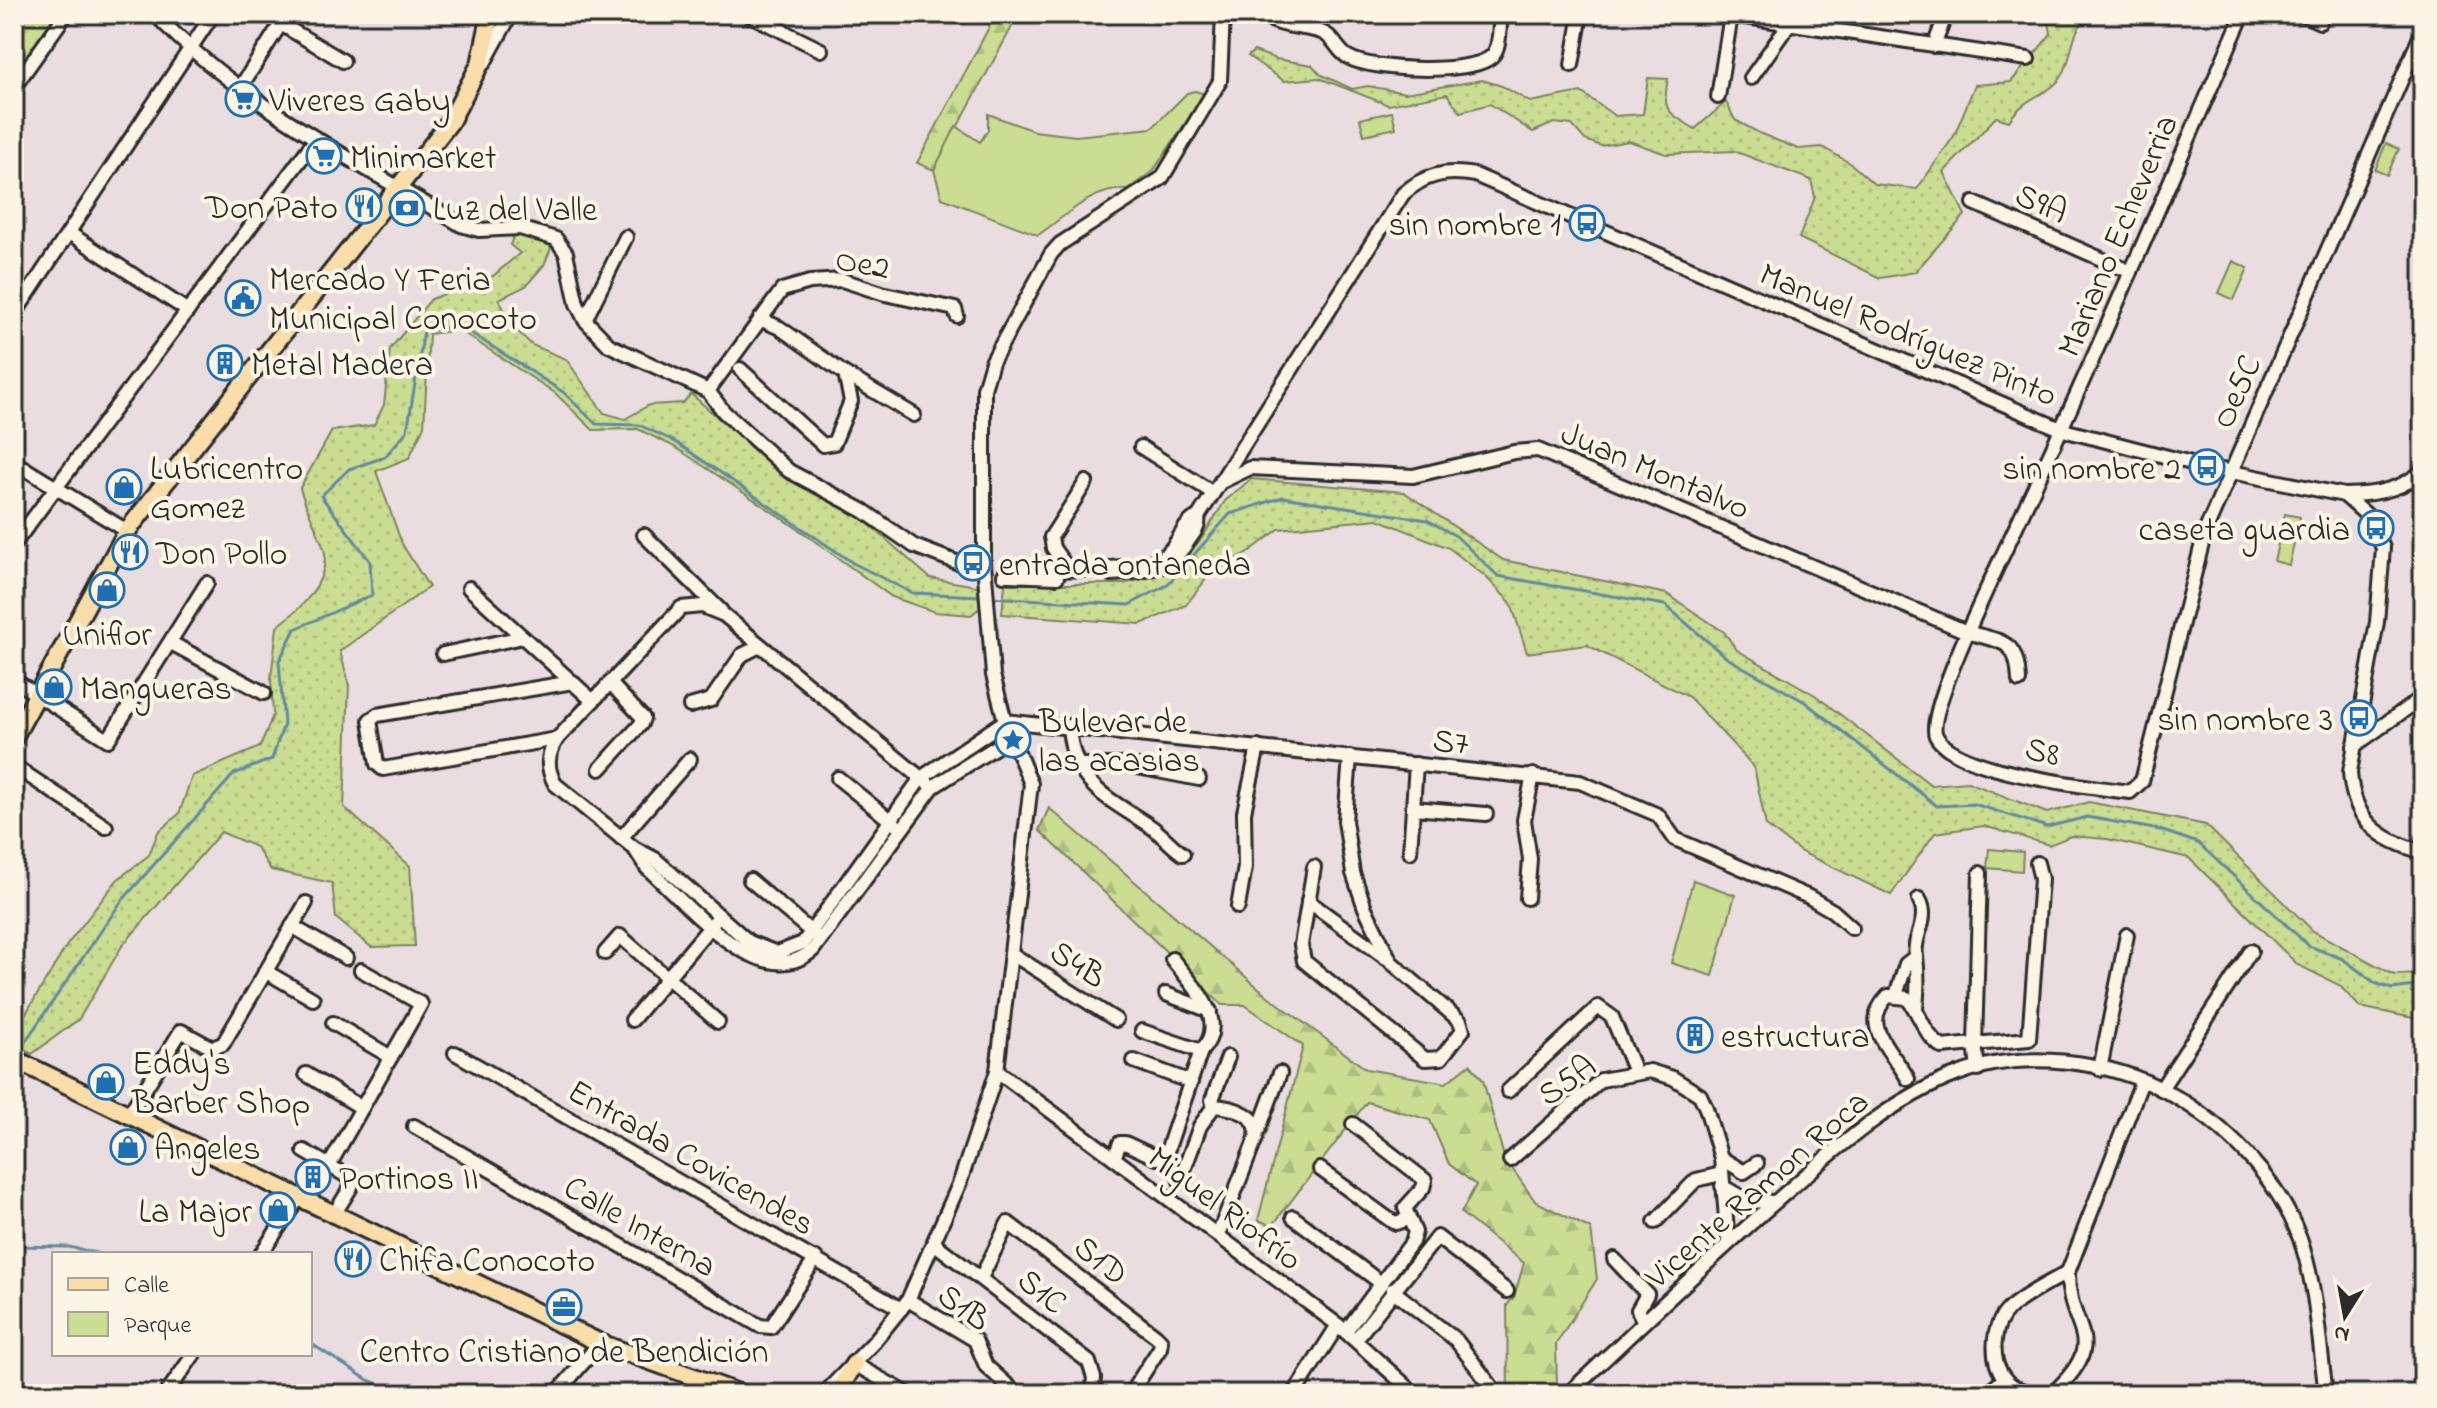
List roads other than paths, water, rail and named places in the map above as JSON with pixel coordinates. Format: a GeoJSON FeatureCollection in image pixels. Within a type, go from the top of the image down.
{"type":"FeatureCollection","features":[{"type":"Feature","properties":{"kind":"main road"},"geometry":{"type":"LineString","coordinates":[[14,737],[39,695],[111,554],[127,531],[450,122],[473,83],[491,14]]}},
{"type":"Feature","properties":{"kind":"main road"},"geometry":{"type":"LineString","coordinates":[[14,1059],[600,1343],[741,1394]]}},
{"type":"Feature","properties":{"kind":"main road"},"geometry":{"type":"LineString","coordinates":[[837,1394],[854,1364]]}},
{"type":"Feature","properties":{"kind":"street"},"geometry":{"type":"LineString","coordinates":[[14,87],[66,14]]}},
{"type":"Feature","properties":{"kind":"street"},"geometry":{"type":"LineString","coordinates":[[155,14],[190,50],[315,140],[469,229],[520,228],[556,239],[566,253],[577,304],[585,320],[609,345],[708,391],[766,451],[807,483],[864,511],[933,556],[985,574],[1023,579],[1158,568],[1182,551],[1199,524],[1198,517]]}},
{"type":"Feature","properties":{"kind":"street"},"geometry":{"type":"LineString","coordinates":[[14,315],[213,14]]}},
{"type":"Feature","properties":{"kind":"street"},"geometry":{"type":"LineString","coordinates":[[473,83],[511,14]]}},
{"type":"Feature","properties":{"kind":"street"},"geometry":{"type":"LineString","coordinates":[[748,14],[821,50]]}},
{"type":"Feature","properties":{"kind":"street"},"geometry":{"type":"LineString","coordinates":[[824,1394],[905,1304],[935,1244],[997,1071],[1031,784],[1005,721],[993,675],[986,608],[984,400],[992,362],[1051,254],[1060,244],[1162,178],[1220,81],[1223,14]]}},
{"type":"Feature","properties":{"kind":"street"},"geometry":{"type":"LineString","coordinates":[[1263,14],[1277,22],[1327,34],[1343,54],[1354,60],[1411,72],[1486,60],[1496,49],[1501,14]]}},
{"type":"Feature","properties":{"kind":"street"},"geometry":{"type":"LineString","coordinates":[[1572,65],[1581,14]]}},
{"type":"Feature","properties":{"kind":"street"},"geometry":{"type":"LineString","coordinates":[[1718,97],[1728,14],[1793,19],[1934,46],[2028,59]]}},
{"type":"Feature","properties":{"kind":"street"},"geometry":{"type":"LineString","coordinates":[[1934,46],[1946,14]]}},
{"type":"Feature","properties":{"kind":"street","name":"Mariano Echeverria"},"geometry":{"type":"LineString","coordinates":[[1940,742],[1933,727],[1934,719],[1967,632],[2063,430],[2243,14]]}},
{"type":"Feature","properties":{"kind":"street"},"geometry":{"type":"LineString","coordinates":[[2302,14],[2320,22]]}},
{"type":"Feature","properties":{"kind":"street"},"geometry":{"type":"LineString","coordinates":[[240,88],[284,19],[343,61]]}},
{"type":"Feature","properties":{"kind":"street"},"geometry":{"type":"LineString","coordinates":[[1751,78],[1793,19]]}},
{"type":"Feature","properties":{"kind":"street","name":"Oe5C"},"geometry":{"type":"LineString","coordinates":[[2137,787],[2195,562],[2230,472],[2423,30]]}},
{"type":"Feature","properties":{"kind":"street"},"geometry":{"type":"LineString","coordinates":[[14,544],[315,140]]}},
{"type":"Feature","properties":{"kind":"street","name":"Manuel Rodríguez Pinto"},"geometry":{"type":"LineString","coordinates":[[1216,488],[1403,194],[1425,178],[1457,172],[1475,175],[2063,430],[2230,472],[2344,495],[2377,493],[2400,486],[2423,470]]}},
{"type":"Feature","properties":{"kind":"street","name":"S9A"},"geometry":{"type":"LineString","coordinates":[[1974,203],[2131,272]]}},
{"type":"Feature","properties":{"kind":"street"},"geometry":{"type":"LineString","coordinates":[[69,233],[188,311]]}},
{"type":"Feature","properties":{"kind":"street"},"geometry":{"type":"LineString","coordinates":[[585,320],[626,237]]}},
{"type":"Feature","properties":{"kind":"street","name":"Oe2"},"geometry":{"type":"LineString","coordinates":[[708,391],[782,290],[810,282],[842,280],[885,294],[955,309],[957,316]]}},
{"type":"Feature","properties":{"kind":"street"},"geometry":{"type":"LineString","coordinates":[[763,315],[845,374],[914,415]]}},
{"type":"Feature","properties":{"kind":"street"},"geometry":{"type":"LineString","coordinates":[[740,369],[829,446],[834,443],[857,391],[870,388]]}},
{"type":"Feature","properties":{"kind":"street"},"geometry":{"type":"LineString","coordinates":[[845,374],[851,401]]}},
{"type":"Feature","properties":{"kind":"street"},"geometry":{"type":"LineString","coordinates":[[1004,575],[1155,561],[1170,552],[1216,488],[1141,447]]}},
{"type":"Feature","properties":{"kind":"street","name":"Juan Montalvo"},"geometry":{"type":"LineString","coordinates":[[1216,488],[1250,468],[1413,476],[1514,452],[1538,450],[1967,632],[2015,649],[2019,681]]}},
{"type":"Feature","properties":{"kind":"street"},"geometry":{"type":"LineString","coordinates":[[14,462],[127,531]]}},
{"type":"Feature","properties":{"kind":"street"},"geometry":{"type":"LineString","coordinates":[[1067,568],[1053,548],[1051,537],[1086,482]]}},
{"type":"Feature","properties":{"kind":"street"},"geometry":{"type":"LineString","coordinates":[[2344,495],[2369,517],[2383,548],[2377,622],[2354,746],[2352,796],[2360,815],[2384,836],[2423,852]]}},
{"type":"Feature","properties":{"kind":"street"},"geometry":{"type":"LineString","coordinates":[[644,535],[724,615],[933,787]]}},
{"type":"Feature","properties":{"kind":"street"},"geometry":{"type":"LineString","coordinates":[[14,680],[108,740],[207,583]]}},
{"type":"Feature","properties":{"kind":"street"},"geometry":{"type":"LineString","coordinates":[[469,588],[593,701]]}},
{"type":"Feature","properties":{"kind":"street"},"geometry":{"type":"LineString","coordinates":[[724,615],[702,606],[681,608],[557,739],[548,756],[550,774],[555,784],[634,848],[647,868],[716,921],[765,951],[794,949],[816,936],[921,778],[1005,721]]}},
{"type":"Feature","properties":{"kind":"street"},"geometry":{"type":"LineString","coordinates":[[443,654],[523,637]]}},
{"type":"Feature","properties":{"kind":"street"},"geometry":{"type":"LineString","coordinates":[[171,643],[264,693]]}},
{"type":"Feature","properties":{"kind":"street"},"geometry":{"type":"LineString","coordinates":[[690,706],[711,700],[742,655],[760,646]]}},
{"type":"Feature","properties":{"kind":"street"},"geometry":{"type":"LineString","coordinates":[[557,739],[383,769],[377,764],[370,720],[377,715],[573,682]]}},
{"type":"Feature","properties":{"kind":"street"},"geometry":{"type":"LineString","coordinates":[[600,769],[643,718],[610,683]]}},
{"type":"Feature","properties":{"kind":"street"},"geometry":{"type":"LineString","coordinates":[[2354,746],[2423,697]]}},
{"type":"Feature","properties":{"kind":"street","name":"S7"},"geometry":{"type":"LineString","coordinates":[[1005,721],[1580,782],[1658,815],[1675,839],[1809,897],[1833,911],[1852,928]]}},
{"type":"Feature","properties":{"kind":"street"},"geometry":{"type":"LineString","coordinates":[[1069,726],[1079,765],[1093,788],[1110,803],[1153,828],[1183,854]]}},
{"type":"Feature","properties":{"kind":"street"},"geometry":{"type":"LineString","coordinates":[[854,883],[902,829],[933,787],[1013,736]]}},
{"type":"Feature","properties":{"kind":"street","name":"S8"},"geometry":{"type":"LineString","coordinates":[[1940,742],[1956,753],[2036,781],[2130,792],[2137,787]]}},
{"type":"Feature","properties":{"kind":"street"},"geometry":{"type":"LineString","coordinates":[[1238,907],[1245,867],[1244,812],[1258,747]]}},
{"type":"Feature","properties":{"kind":"street"},"geometry":{"type":"LineString","coordinates":[[1350,757],[1345,821],[1353,873],[1391,962]]}},
{"type":"Feature","properties":{"kind":"street"},"geometry":{"type":"LineString","coordinates":[[621,838],[690,759]]}},
{"type":"Feature","properties":{"kind":"street"},"geometry":{"type":"LineString","coordinates":[[1410,852],[1416,764]]}},
{"type":"Feature","properties":{"kind":"street"},"geometry":{"type":"LineString","coordinates":[[1079,765],[1127,765],[1199,779]]}},
{"type":"Feature","properties":{"kind":"street"},"geometry":{"type":"LineString","coordinates":[[14,766],[106,827]]}},
{"type":"Feature","properties":{"kind":"street"},"geometry":{"type":"LineString","coordinates":[[1527,898],[1530,859],[1524,820],[1533,775]]}},
{"type":"Feature","properties":{"kind":"street"},"geometry":{"type":"LineString","coordinates":[[838,778],[902,829]]}},
{"type":"Feature","properties":{"kind":"street"},"geometry":{"type":"LineString","coordinates":[[1413,808],[1486,814]]}},
{"type":"Feature","properties":{"kind":"street"},"geometry":{"type":"LineString","coordinates":[[1908,1079],[1875,1031],[1874,1016],[1888,996],[1907,998],[1916,1008],[1925,1031],[1942,1047],[2029,1039],[2032,1032],[2041,879],[2037,863]]}},
{"type":"Feature","properties":{"kind":"street"},"geometry":{"type":"LineString","coordinates":[[1308,901],[1352,930],[1460,1021],[1463,1030],[1441,1058],[1425,1059],[1304,961],[1301,945],[1308,901],[1314,867]]}},
{"type":"Feature","properties":{"kind":"street"},"geometry":{"type":"LineString","coordinates":[[1978,1069],[1975,1044],[1980,873]]}},
{"type":"Feature","properties":{"kind":"street"},"geometry":{"type":"LineString","coordinates":[[750,880],[816,936]]}},
{"type":"Feature","properties":{"kind":"street"},"geometry":{"type":"LineString","coordinates":[[1916,1008],[1919,967],[1915,957],[1924,919],[1919,899]]}},
{"type":"Feature","properties":{"kind":"street"},"geometry":{"type":"LineString","coordinates":[[128,1116],[178,1035],[186,1032],[212,1048],[219,1047],[306,903]]}},
{"type":"Feature","properties":{"kind":"street"},"geometry":{"type":"LineString","coordinates":[[1352,930],[1365,926],[1370,917]]}},
{"type":"Feature","properties":{"kind":"street"},"geometry":{"type":"LineString","coordinates":[[632,1020],[716,921]]}},
{"type":"Feature","properties":{"kind":"street"},"geometry":{"type":"LineString","coordinates":[[292,926],[346,958]]}},
{"type":"Feature","properties":{"kind":"street"},"geometry":{"type":"LineString","coordinates":[[2100,1069],[2127,935]]}},
{"type":"Feature","properties":{"kind":"street"},"geometry":{"type":"LineString","coordinates":[[605,953],[620,936],[718,1022]]}},
{"type":"Feature","properties":{"kind":"street"},"geometry":{"type":"LineString","coordinates":[[2161,1089],[2251,951]]}},
{"type":"Feature","properties":{"kind":"street","name":"S4B"},"geometry":{"type":"LineString","coordinates":[[1012,954],[1116,1020]]}},
{"type":"Feature","properties":{"kind":"street"},"geometry":{"type":"LineString","coordinates":[[1896,995],[1906,964],[1915,957]]}},
{"type":"Feature","properties":{"kind":"street"},"geometry":{"type":"LineString","coordinates":[[1114,1158],[1120,1143],[1157,1158],[1165,1157],[1213,1023],[1210,1011],[1172,959]]}},
{"type":"Feature","properties":{"kind":"street"},"geometry":{"type":"LineString","coordinates":[[330,1164],[421,1004],[361,970]]}},
{"type":"Feature","properties":{"kind":"street"},"geometry":{"type":"LineString","coordinates":[[265,971],[313,999]]}},
{"type":"Feature","properties":{"kind":"street"},"geometry":{"type":"LineString","coordinates":[[1166,994],[1210,1011]]}},
{"type":"Feature","properties":{"kind":"street"},"geometry":{"type":"LineString","coordinates":[[1508,1091],[1598,1007],[1612,1017],[1635,1072]]}},
{"type":"Feature","properties":{"kind":"street"},"geometry":{"type":"LineString","coordinates":[[333,1023],[391,1057]]}},
{"type":"Feature","properties":{"kind":"street"},"geometry":{"type":"LineString","coordinates":[[1142,1031],[1201,1051]]}},
{"type":"Feature","properties":{"kind":"street","name":"Entrada Covicendes"},"geometry":{"type":"LineString","coordinates":[[455,1053],[816,1258],[905,1304]]}},
{"type":"Feature","properties":{"kind":"street"},"geometry":{"type":"LineString","coordinates":[[1214,1106],[1212,1100],[1228,1057]]}},
{"type":"Feature","properties":{"kind":"street"},"geometry":{"type":"LineString","coordinates":[[1134,1061],[1191,1082]]}},
{"type":"Feature","properties":{"kind":"street","name":"Vicente Ramon Roca"},"geometry":{"type":"LineString","coordinates":[[1568,1394],[1728,1243],[1860,1127],[1927,1088],[1978,1069],[2035,1061],[2100,1069],[2142,1081],[2199,1110],[2238,1145],[2279,1200],[2300,1238],[2309,1277],[2326,1394]]}},
{"type":"Feature","properties":{"kind":"street","name":"Miguel Riofrío"},"geometry":{"type":"LineString","coordinates":[[997,1071],[1347,1332],[1410,1391]]}},
{"type":"Feature","properties":{"kind":"street","name":"S5A"},"geometry":{"type":"LineString","coordinates":[[1510,1160],[1601,1080],[1650,1071],[1673,1078],[1700,1095],[1721,1158],[1728,1243]]}},
{"type":"Feature","properties":{"kind":"street"},"geometry":{"type":"LineString","coordinates":[[1218,1235],[1280,1073]]}},
{"type":"Feature","properties":{"kind":"street"},"geometry":{"type":"LineString","coordinates":[[306,1074],[362,1108]]}},
{"type":"Feature","properties":{"kind":"street"},"geometry":{"type":"LineString","coordinates":[[2068,1272],[2009,1308],[1999,1324],[1995,1344],[2004,1379],[2028,1392],[2052,1394],[2077,1366],[2086,1345],[2069,1291],[2068,1272],[2142,1081]]}},
{"type":"Feature","properties":{"kind":"street"},"geometry":{"type":"LineString","coordinates":[[1214,1106],[1245,1114],[1259,1129]]}},
{"type":"Feature","properties":{"kind":"street"},"geometry":{"type":"LineString","coordinates":[[1180,1181],[1200,1126],[1214,1106]]}},
{"type":"Feature","properties":{"kind":"street"},"geometry":{"type":"LineString","coordinates":[[1353,1124],[1425,1180],[1423,1188],[1405,1208],[1415,1232],[1387,1286]]}},
{"type":"Feature","properties":{"kind":"street","name":"Calle Interna"},"geometry":{"type":"LineString","coordinates":[[414,1126],[760,1326],[771,1327],[780,1318],[816,1258]]}},
{"type":"Feature","properties":{"kind":"street"},"geometry":{"type":"LineString","coordinates":[[304,1151],[352,1179],[351,1187],[333,1216]]}},
{"type":"Feature","properties":{"kind":"street"},"geometry":{"type":"LineString","coordinates":[[1721,1158],[1744,1172],[1757,1163]]}},
{"type":"Feature","properties":{"kind":"street"},"geometry":{"type":"LineString","coordinates":[[1320,1169],[1390,1220],[1396,1223],[1408,1219]]}},
{"type":"Feature","properties":{"kind":"street"},"geometry":{"type":"LineString","coordinates":[[1655,1222],[1696,1180],[1721,1180],[1748,1201],[1775,1202]]}},
{"type":"Feature","properties":{"kind":"street"},"geometry":{"type":"LineString","coordinates":[[262,1252],[298,1199]]}},
{"type":"Feature","properties":{"kind":"street"},"geometry":{"type":"LineString","coordinates":[[1293,1217],[1456,1340],[1497,1394]]}},
{"type":"Feature","properties":{"kind":"street","name":"S1D"},"geometry":{"type":"LineString","coordinates":[[981,1278],[1008,1223],[1161,1341],[1130,1394]]}},
{"type":"Feature","properties":{"kind":"street"},"geometry":{"type":"LineString","coordinates":[[1294,1394],[1387,1286],[1437,1237],[1507,1291]]}},
{"type":"Feature","properties":{"kind":"street","name":"S1C"},"geometry":{"type":"LineString","coordinates":[[935,1244],[1089,1362],[1094,1378],[1092,1394]]}},
{"type":"Feature","properties":{"kind":"street"},"geometry":{"type":"LineString","coordinates":[[1614,1259],[1647,1294],[1638,1310],[1644,1322]]}},
{"type":"Feature","properties":{"kind":"street","name":"S1B"},"geometry":{"type":"LineString","coordinates":[[905,1304],[975,1340],[986,1366],[1017,1394]]}},
{"type":"Feature","properties":{"kind":"street"},"geometry":{"type":"LineString","coordinates":[[559,1393],[600,1343]]}},
{"type":"Feature","properties":{"kind":"street"},"geometry":{"type":"LineString","coordinates":[[166,1394],[193,1356]]}},
{"type":"Feature","properties":{"kind":"street"},"geometry":{"type":"LineString","coordinates":[[854,1364],[908,1394]]}},
{"type":"Feature","properties":{"kind":"street"},"geometry":{"type":"LineString","coordinates":[[1987,1394],[2004,1379]]}},
{"type":"Feature","properties":{"kind":"waterway"},"geometry":{"type":"LineString","coordinates":[[16,1055],[121,902],[234,774],[272,759],[284,724],[279,661],[295,629],[372,595],[370,561],[321,496],[349,469],[385,457],[407,431],[424,331],[460,326],[563,392],[596,424],[639,425],[674,441],[853,563],[912,593],[981,596]]}},
{"type":"Feature","properties":{"kind":"waterway"},"geometry":{"type":"LineString","coordinates":[[989,597],[1129,605],[1167,585],[1230,514],[1283,497],[1427,520],[1456,536],[1498,576],[1665,605],[1727,658],[1805,702],[1937,806],[1974,804],[2047,827],[2087,817],[2160,830],[2198,843],[2309,946],[2343,959],[2375,983],[2392,989],[2423,985]]}},
{"type":"Feature","properties":{"kind":"waterway"},"geometry":{"type":"LineString","coordinates":[[14,1246],[69,1247],[91,1252]]}},
{"type":"Feature","properties":{"kind":"waterway"},"geometry":{"type":"LineString","coordinates":[[312,1344],[368,1380],[402,1394]]}},
{"type":"Feature","properties":{"kind":"place","name":"Viveres Gaby"},"geometry":{"type":"Point","coordinates":[243,99]}},
{"type":"Feature","properties":{"kind":"place","name":"Minimarket"},"geometry":{"type":"Point","coordinates":[324,156]}},
{"type":"Feature","properties":{"kind":"place","name":"Don Pato"},"geometry":{"type":"Point","coordinates":[364,206]}},
{"type":"Feature","properties":{"kind":"place","name":"Luz del Valle"},"geometry":{"type":"Point","coordinates":[407,208]}},
{"type":"Feature","properties":{"kind":"place","name":"sin nombre 1"},"geometry":{"type":"Point","coordinates":[1587,223]}},
{"type":"Feature","properties":{"kind":"place","name":"Mercado Y Feria Municipal Conocoto"},"geometry":{"type":"Point","coordinates":[243,298]}},
{"type":"Feature","properties":{"kind":"place","name":"Metal Madera"},"geometry":{"type":"Point","coordinates":[225,363]}},
{"type":"Feature","properties":{"kind":"place","name":"sin nombre 2"},"geometry":{"type":"Point","coordinates":[2207,467]}},
{"type":"Feature","properties":{"kind":"place","name":"Lubricentro Gomez"},"geometry":{"type":"Point","coordinates":[124,487]}},
{"type":"Feature","properties":{"kind":"place","name":"caseta guardia"},"geometry":{"type":"Point","coordinates":[2376,528]}},
{"type":"Feature","properties":{"kind":"place","name":"Don Pollo"},"geometry":{"type":"Point","coordinates":[130,552]}},
{"type":"Feature","properties":{"kind":"place","name":"entrada ontaneda"},"geometry":{"type":"Point","coordinates":[973,563]}},
{"type":"Feature","properties":{"kind":"place","name":"Uniflor"},"geometry":{"type":"Point","coordinates":[107,590]}},
{"type":"Feature","properties":{"kind":"place","name":"Mangueras"},"geometry":{"type":"Point","coordinates":[54,687]}},
{"type":"Feature","properties":{"kind":"place","name":"sin nombre 3"},"geometry":{"type":"Point","coordinates":[2359,718]}},
{"type":"Feature","properties":{"kind":"place","name":"Bulevar de las acasias"},"geometry":{"type":"Point","coordinates":[1013,740]}},
{"type":"Feature","properties":{"kind":"place","name":"estructura"},"geometry":{"type":"Point","coordinates":[1695,1035]}},
{"type":"Feature","properties":{"kind":"place","name":"Eddy's Barber Shop"},"geometry":{"type":"Point","coordinates":[106,1082]}},
{"type":"Feature","properties":{"kind":"place","name":"Angeles"},"geometry":{"type":"Point","coordinates":[128,1147]}},
{"type":"Feature","properties":{"kind":"place","name":"Portinos II"},"geometry":{"type":"Point","coordinates":[313,1177]}},
{"type":"Feature","properties":{"kind":"place","name":"La Major"},"geometry":{"type":"Point","coordinates":[278,1210]}},
{"type":"Feature","properties":{"kind":"place","name":"Chifa Conocoto"},"geometry":{"type":"Point","coordinates":[353,1259]}},
{"type":"Feature","properties":{"kind":"place","name":"Centro Cristiano de Bendición"},"geometry":{"type":"Point","coordinates":[564,1307]}}]}
